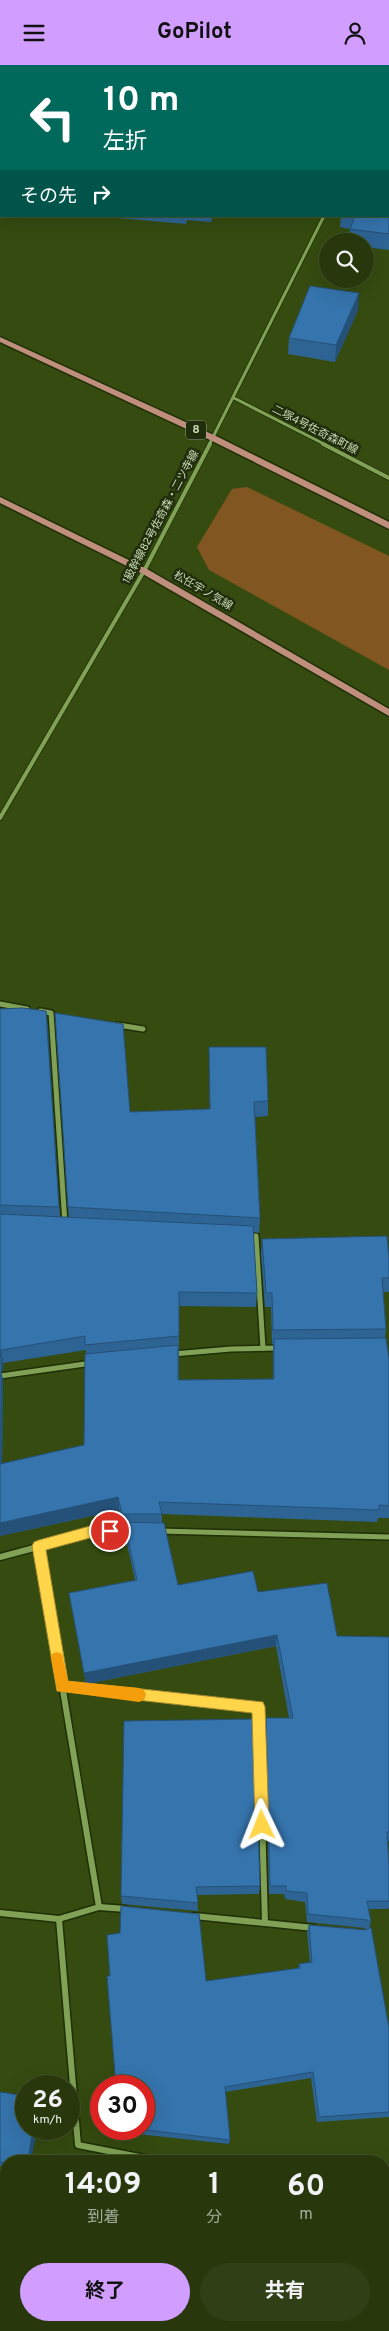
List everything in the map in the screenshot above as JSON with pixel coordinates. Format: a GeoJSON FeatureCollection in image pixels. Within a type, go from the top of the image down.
{"type":"FeatureCollection","features":[{"type":"Feature","properties":{"kind":"main road","name":"8"},"geometry":{"type":"LineString","coordinates":[[0,339],[213,438],[389,526]]}},
{"type":"Feature","properties":{"kind":"main road","name":"松任宇ノ気線"},"geometry":{"type":"LineString","coordinates":[[0,500],[144,571],[389,713]]}},
{"type":"Feature","properties":{"kind":"street","name":"1級幹線82号佐奇森・二ツ寺線"},"geometry":{"type":"LineString","coordinates":[[0,817],[144,571],[234,398],[324,217]]}},
{"type":"Feature","properties":{"kind":"street","name":"二塚4号佐奇森町線"},"geometry":{"type":"LineString","coordinates":[[234,398],[389,477]]}},
{"type":"Feature","properties":{"kind":"street"},"geometry":{"type":"LineString","coordinates":[[0,1004],[60,1015]]}},
{"type":"Feature","properties":{"kind":"street"},"geometry":{"type":"LineString","coordinates":[[51,1013],[65,1224]]}},
{"type":"Feature","properties":{"kind":"street"},"geometry":{"type":"LineString","coordinates":[[116,1024],[143,1029]]}},
{"type":"Feature","properties":{"kind":"street"},"geometry":{"type":"LineString","coordinates":[[56,1224],[74,1225]]}},
{"type":"Feature","properties":{"kind":"street"},"geometry":{"type":"LineString","coordinates":[[246,1235],[256,1236],[263,1348]]}},
{"type":"Feature","properties":{"kind":"street"},"geometry":{"type":"LineString","coordinates":[[165,1355],[231,1349],[291,1348]]}},
{"type":"Feature","properties":{"kind":"street"},"geometry":{"type":"LineString","coordinates":[[0,1376],[99,1362]]}},
{"type":"Feature","properties":{"kind":"street"},"geometry":{"type":"LineString","coordinates":[[0,1557],[90,1532],[140,1531]]}},
{"type":"Feature","properties":{"kind":"street"},"geometry":{"type":"LineString","coordinates":[[150,1531],[389,1537]]}},
{"type":"Feature","properties":{"kind":"street"},"geometry":{"type":"LineString","coordinates":[[39,1546],[99,1907]]}},
{"type":"Feature","properties":{"kind":"street"},"geometry":{"type":"LineString","coordinates":[[62,1687],[259,1707],[265,1923]]}},
{"type":"Feature","properties":{"kind":"street"},"geometry":{"type":"LineString","coordinates":[[0,1913],[59,1919],[99,1907],[138,1910]]}},
{"type":"Feature","properties":{"kind":"street"},"geometry":{"type":"LineString","coordinates":[[187,1915],[325,1929]]}},
{"type":"Feature","properties":{"kind":"street"},"geometry":{"type":"LineString","coordinates":[[59,1919],[78,2145],[129,2155]]}},
{"type":"Feature","properties":{"kind":"shaded area"},"geometry":{"type":"Polygon","coordinates":[[[247,487],[389,556],[389,670],[209,570],[197,547],[232,489],[247,487]]]}},
{"type":"Feature","properties":{"kind":"building"},"geometry":{"type":"Polygon","coordinates":[[[355,217],[389,217],[389,234],[350,229],[355,217]]]}},
{"type":"Feature","properties":{"kind":"building"},"geometry":{"type":"Polygon","coordinates":[[[310,286],[359,293],[336,345],[289,338],[310,286]]]}},
{"type":"Feature","properties":{"kind":"building"},"geometry":{"type":"Polygon","coordinates":[[[23,1008],[46,1011],[59,1207],[0,1205],[0,1009],[23,1008]]]}},
{"type":"Feature","properties":{"kind":"building"},"geometry":{"type":"Polygon","coordinates":[[[55,1013],[123,1024],[130,1112],[210,1109],[209,1047],[266,1047],[268,1101],[254,1102],[260,1218],[68,1207],[55,1013]]]}},
{"type":"Feature","properties":{"kind":"building"},"geometry":{"type":"Polygon","coordinates":[[[0,1214],[253,1226],[257,1293],[179,1292],[179,1336],[85,1345],[85,1336],[1,1350],[0,1358],[0,1214]]]}},
{"type":"Feature","properties":{"kind":"building"},"geometry":{"type":"Polygon","coordinates":[[[387,1236],[389,1278],[382,1278],[386,1329],[273,1330],[272,1293],[266,1293],[262,1239],[387,1236]]]}},
{"type":"Feature","properties":{"kind":"building"},"geometry":{"type":"Polygon","coordinates":[[[386,1338],[389,1359],[389,1506],[379,1505],[379,1510],[159,1502],[162,1514],[122,1514],[118,1497],[0,1523],[0,1464],[84,1445],[85,1354],[178,1345],[178,1380],[274,1379],[274,1339],[386,1338]]]}},
{"type":"Feature","properties":{"kind":"building"},"geometry":{"type":"Polygon","coordinates":[[[124,1522],[164,1523],[178,1585],[253,1571],[258,1592],[327,1583],[337,1636],[389,1637],[389,1832],[387,1832],[389,1901],[367,1901],[371,1922],[308,1914],[307,1893],[286,1891],[286,1886],[270,1886],[266,1718],[293,1718],[277,1635],[84,1673],[69,1593],[137,1580],[124,1522]]]}},
{"type":"Feature","properties":{"kind":"building"},"geometry":{"type":"Polygon","coordinates":[[[255,1719],[260,1886],[196,1887],[198,1903],[121,1896],[124,1721],[255,1719]]]}},
{"type":"Feature","properties":{"kind":"building"},"geometry":{"type":"Polygon","coordinates":[[[121,1906],[199,1914],[206,1981],[300,1968],[299,1964],[312,1962],[309,1925],[366,1930],[371,1927],[389,2028],[389,2112],[319,2117],[313,2072],[225,2087],[230,2140],[155,2131],[155,2075],[115,2075],[107,1976],[110,1976],[107,1935],[120,1933],[121,1906]]]}},
{"type":"Feature","properties":{"kind":"building"},"geometry":{"type":"Polygon","coordinates":[[[0,2092],[15,2094],[15,2140],[31,2140],[29,2155],[0,2155],[0,2092]]]}},
{"type":"Feature","properties":{"kind":"slow traffic"},"geometry":{"type":"LineString","coordinates":[[57,1658],[62,1687],[139,1695]]}},
{"type":"Feature","properties":{"kind":"route"},"geometry":{"type":"LineString","coordinates":[[110,1531],[90,1532],[39,1546],[62,1687],[259,1707],[262,1825]]}}]}
